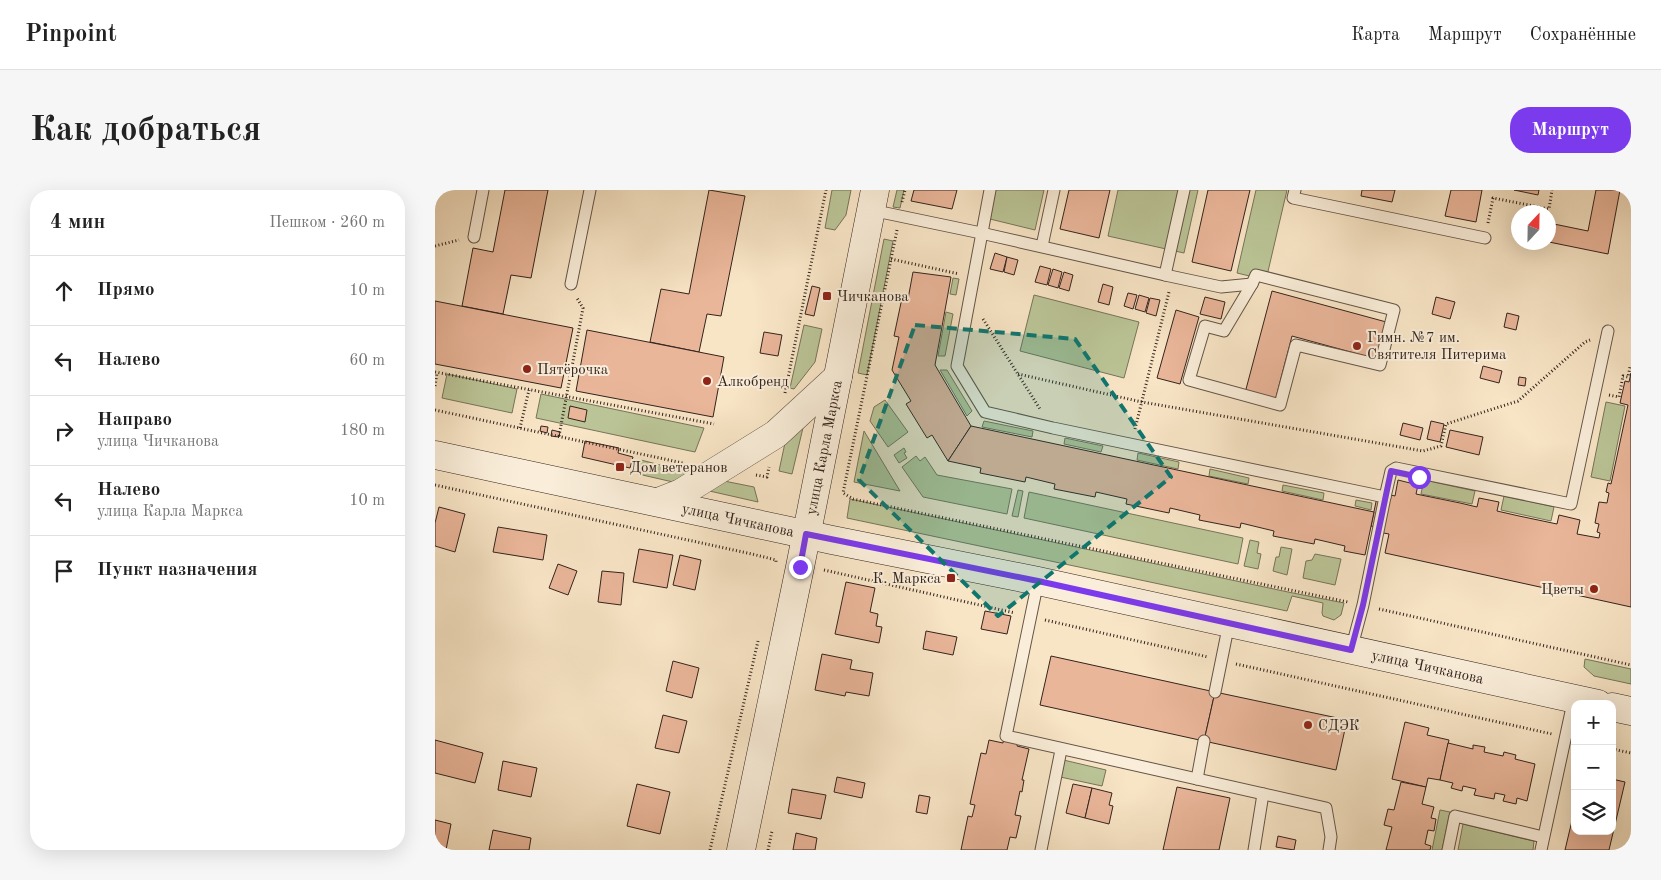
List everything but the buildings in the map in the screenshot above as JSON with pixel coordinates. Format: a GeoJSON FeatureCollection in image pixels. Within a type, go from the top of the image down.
{"type":"FeatureCollection","features":[{"type":"Feature","properties":{"kind":"main road","name":"улица Карла Маркса"},"geometry":{"type":"LineString","coordinates":[[741,850],[873,200]]}},
{"type":"Feature","properties":{"kind":"main road"},"geometry":{"type":"LineString","coordinates":[[658,502],[681,493],[776,434],[838,377]]}},
{"type":"Feature","properties":{"kind":"main road","name":"улица Чичканова"},"geometry":{"type":"LineString","coordinates":[[435,455],[1038,581],[1581,700]]}},
{"type":"Feature","properties":{"kind":"main road"},"geometry":{"type":"LineString","coordinates":[[1616,708],[1631,712]]}},
{"type":"Feature","properties":{"kind":"lane"},"geometry":{"type":"LineString","coordinates":[[474,237],[483,190]]}},
{"type":"Feature","properties":{"kind":"lane"},"geometry":{"type":"LineString","coordinates":[[571,284],[590,190]]}},
{"type":"Feature","properties":{"kind":"lane"},"geometry":{"type":"LineString","coordinates":[[990,190],[957,366],[985,412],[1053,428],[1385,497]]}},
{"type":"Feature","properties":{"kind":"lane"},"geometry":{"type":"LineString","coordinates":[[1042,246],[1054,190]]}},
{"type":"Feature","properties":{"kind":"lane"},"geometry":{"type":"LineString","coordinates":[[1169,276],[1184,190]]}},
{"type":"Feature","properties":{"kind":"lane"},"geometry":{"type":"LineString","coordinates":[[1295,190],[1293,198],[1485,238]]}},
{"type":"Feature","properties":{"kind":"lane"},"geometry":{"type":"LineString","coordinates":[[873,200],[899,215],[1169,276],[1221,287],[1252,284]]}},
{"type":"Feature","properties":{"kind":"lane"},"geometry":{"type":"LineString","coordinates":[[1256,275],[1394,310],[1380,365],[1296,345],[1280,405],[1189,380],[1205,326],[1224,331],[1252,284],[1256,275]]}},
{"type":"Feature","properties":{"kind":"lane"},"geometry":{"type":"LineString","coordinates":[[1351,650],[1363,605],[1391,471],[1396,468],[1571,504],[1608,331]]}},
{"type":"Feature","properties":{"kind":"lane"},"geometry":{"type":"LineString","coordinates":[[1038,581],[1006,736],[1061,750],[1326,808],[1331,837],[1329,850]]}},
{"type":"Feature","properties":{"kind":"lane"},"geometry":{"type":"LineString","coordinates":[[1215,692],[1229,623]]}},
{"type":"Feature","properties":{"kind":"lane"},"geometry":{"type":"LineString","coordinates":[[1541,850],[1566,737],[1571,728]]}},
{"type":"Feature","properties":{"kind":"lane"},"geometry":{"type":"LineString","coordinates":[[1197,779],[1204,741]]}},
{"type":"Feature","properties":{"kind":"lane"},"geometry":{"type":"LineString","coordinates":[[1041,850],[1061,750]]}},
{"type":"Feature","properties":{"kind":"lane"},"geometry":{"type":"LineString","coordinates":[[1254,850],[1263,794]]}},
{"type":"Feature","properties":{"kind":"lane"},"geometry":{"type":"LineString","coordinates":[[1448,850],[1455,816],[1543,837]]}},
{"type":"Feature","properties":{"kind":"path"},"geometry":{"type":"LineString","coordinates":[[784,395],[826,190]]}},
{"type":"Feature","properties":{"kind":"path"},"geometry":{"type":"LineString","coordinates":[[905,190],[843,493],[853,499],[1363,605],[1631,665]]}},
{"type":"Feature","properties":{"kind":"path"},"geometry":{"type":"LineString","coordinates":[[1485,238],[1493,198],[1549,209],[1553,190]]}},
{"type":"Feature","properties":{"kind":"path"},"geometry":{"type":"LineString","coordinates":[[435,246],[474,237]]}},
{"type":"Feature","properties":{"kind":"path"},"geometry":{"type":"LineString","coordinates":[[891,259],[973,276]]}},
{"type":"Feature","properties":{"kind":"path"},"geometry":{"type":"LineString","coordinates":[[1132,444],[1169,276]]}},
{"type":"Feature","properties":{"kind":"path"},"geometry":{"type":"LineString","coordinates":[[559,436],[583,308],[571,284]]}},
{"type":"Feature","properties":{"kind":"path"},"geometry":{"type":"LineString","coordinates":[[969,298],[1053,428]]}},
{"type":"Feature","properties":{"kind":"path"},"geometry":{"type":"LineString","coordinates":[[1018,374],[1141,402],[1407,449],[1432,450],[1441,446],[1446,424],[1518,401],[1585,342],[1608,331]]}},
{"type":"Feature","properties":{"kind":"path"},"geometry":{"type":"LineString","coordinates":[[1607,395],[1619,398],[1623,376],[1628,377],[1629,367],[1631,367]]}},
{"type":"Feature","properties":{"kind":"path"},"geometry":{"type":"LineString","coordinates":[[435,386],[436,373],[714,424]]}},
{"type":"Feature","properties":{"kind":"path"},"geometry":{"type":"LineString","coordinates":[[520,428],[529,390]]}},
{"type":"Feature","properties":{"kind":"path"},"geometry":{"type":"LineString","coordinates":[[435,410],[718,470],[767,477],[776,434]]}},
{"type":"Feature","properties":{"kind":"path"},"geometry":{"type":"LineString","coordinates":[[435,485],[776,560],[774,570]]}},
{"type":"Feature","properties":{"kind":"path"},"geometry":{"type":"LineString","coordinates":[[823,570],[1566,737]]}},
{"type":"Feature","properties":{"kind":"path"},"geometry":{"type":"LineString","coordinates":[[710,850],[759,637]]}},
{"type":"Feature","properties":{"kind":"path"},"geometry":{"type":"LineString","coordinates":[[1616,750],[1631,753]]}},
{"type":"Feature","properties":{"kind":"highlighted area"},"geometry":{"type":"Polygon","coordinates":[[[915,325],[1075,339],[1171,477],[998,616],[859,480],[915,325]]]}},
{"type":"Feature","properties":{"kind":"green space"},"geometry":{"type":"Polygon","coordinates":[[[832,190],[851,190],[846,215],[835,230],[825,228],[832,190]]]}},
{"type":"Feature","properties":{"kind":"green space"},"geometry":{"type":"Polygon","coordinates":[[[897,190],[904,190],[900,208],[893,207],[897,190]]]}},
{"type":"Feature","properties":{"kind":"green space"},"geometry":{"type":"Polygon","coordinates":[[[995,190],[1044,190],[1035,230],[990,219],[995,190]]]}},
{"type":"Feature","properties":{"kind":"green space"},"geometry":{"type":"Polygon","coordinates":[[[1118,190],[1198,190],[1184,253],[1108,236],[1118,190]]]}},
{"type":"Feature","properties":{"kind":"green space"},"geometry":{"type":"Polygon","coordinates":[[[1256,190],[1287,190],[1266,280],[1237,273],[1256,190]]]}},
{"type":"Feature","properties":{"kind":"green space"},"geometry":{"type":"Polygon","coordinates":[[[884,239],[893,241],[867,375],[858,373],[884,239]]]}},
{"type":"Feature","properties":{"kind":"green space"},"geometry":{"type":"Polygon","coordinates":[[[953,278],[959,279],[956,295],[950,294],[953,278]]]}},
{"type":"Feature","properties":{"kind":"green space"},"geometry":{"type":"Polygon","coordinates":[[[1034,295],[1139,322],[1124,378],[1020,351],[1034,295]]]}},
{"type":"Feature","properties":{"kind":"green space"},"geometry":{"type":"Polygon","coordinates":[[[946,312],[953,314],[945,356],[938,356],[946,312]]]}},
{"type":"Feature","properties":{"kind":"green space"},"geometry":{"type":"Polygon","coordinates":[[[804,325],[822,329],[815,362],[794,389],[790,388],[804,325]]]}},
{"type":"Feature","properties":{"kind":"green space"},"geometry":{"type":"Polygon","coordinates":[[[940,370],[947,370],[972,411],[967,416],[940,370]]]}},
{"type":"Feature","properties":{"kind":"green space"},"geometry":{"type":"Polygon","coordinates":[[[447,374],[517,389],[512,413],[442,398],[447,374]]]}},
{"type":"Feature","properties":{"kind":"green space"},"geometry":{"type":"Polygon","coordinates":[[[541,394],[704,428],[695,452],[536,418],[541,394]]]}},
{"type":"Feature","properties":{"kind":"green space"},"geometry":{"type":"Polygon","coordinates":[[[885,400],[908,432],[888,447],[870,421],[874,407],[885,400]]]}},
{"type":"Feature","properties":{"kind":"green space"},"geometry":{"type":"Polygon","coordinates":[[[1606,402],[1625,406],[1610,481],[1591,477],[1606,402]]]}},
{"type":"Feature","properties":{"kind":"green space"},"geometry":{"type":"Polygon","coordinates":[[[807,411],[792,474],[779,471],[789,424],[807,411]]]}},
{"type":"Feature","properties":{"kind":"green space"},"geometry":{"type":"Polygon","coordinates":[[[984,421],[1033,431],[1032,437],[982,427],[984,421]]]}},
{"type":"Feature","properties":{"kind":"green space"},"geometry":{"type":"Polygon","coordinates":[[[864,431],[900,491],[854,482],[864,431]]]}},
{"type":"Feature","properties":{"kind":"green space"},"geometry":{"type":"Polygon","coordinates":[[[1065,438],[1103,446],[1101,452],[1064,444],[1065,438]]]}},
{"type":"Feature","properties":{"kind":"green space"},"geometry":{"type":"Polygon","coordinates":[[[904,448],[907,458],[899,463],[894,455],[904,448]]]}},
{"type":"Feature","properties":{"kind":"green space"},"geometry":{"type":"Polygon","coordinates":[[[1138,453],[1179,462],[1178,469],[1137,460],[1138,453]]]}},
{"type":"Feature","properties":{"kind":"green space"},"geometry":{"type":"Polygon","coordinates":[[[916,456],[920,461],[925,457],[937,475],[1012,489],[1007,514],[923,497],[902,467],[916,456]]]}},
{"type":"Feature","properties":{"kind":"green space"},"geometry":{"type":"Polygon","coordinates":[[[641,460],[695,474],[673,482],[638,474],[641,460]]]}},
{"type":"Feature","properties":{"kind":"green space"},"geometry":{"type":"Polygon","coordinates":[[[1210,469],[1249,478],[1248,484],[1209,476],[1210,469]]]}},
{"type":"Feature","properties":{"kind":"green space"},"geometry":{"type":"Polygon","coordinates":[[[719,480],[754,487],[758,502],[705,490],[719,480]]]}},
{"type":"Feature","properties":{"kind":"green space"},"geometry":{"type":"Polygon","coordinates":[[[1424,480],[1475,491],[1472,504],[1421,494],[1424,480]]]}},
{"type":"Feature","properties":{"kind":"green space"},"geometry":{"type":"Polygon","coordinates":[[[1283,485],[1324,493],[1323,500],[1282,491],[1283,485]]]}},
{"type":"Feature","properties":{"kind":"green space"},"geometry":{"type":"Polygon","coordinates":[[[1018,490],[1023,491],[1018,517],[1012,516],[1018,490]]]}},
{"type":"Feature","properties":{"kind":"green space"},"geometry":{"type":"Polygon","coordinates":[[[1029,492],[1243,538],[1238,564],[1024,518],[1029,492]]]}},
{"type":"Feature","properties":{"kind":"green space"},"geometry":{"type":"Polygon","coordinates":[[[1504,496],[1554,507],[1551,521],[1501,510],[1504,496]]]}},
{"type":"Feature","properties":{"kind":"green space"},"geometry":{"type":"Polygon","coordinates":[[[850,499],[1344,603],[1341,615],[1334,620],[1323,616],[1323,603],[1292,596],[1287,611],[847,518],[850,499]]]}},
{"type":"Feature","properties":{"kind":"green space"},"geometry":{"type":"Polygon","coordinates":[[[1356,500],[1372,503],[1371,510],[1355,506],[1356,500]]]}},
{"type":"Feature","properties":{"kind":"green space"},"geometry":{"type":"Polygon","coordinates":[[[1250,540],[1259,542],[1257,553],[1261,554],[1258,569],[1244,566],[1250,540]]]}},
{"type":"Feature","properties":{"kind":"green space"},"geometry":{"type":"Polygon","coordinates":[[[1281,547],[1292,549],[1287,575],[1273,571],[1276,557],[1279,557],[1281,547]]]}},
{"type":"Feature","properties":{"kind":"green space"},"geometry":{"type":"Polygon","coordinates":[[[1315,554],[1341,559],[1335,585],[1303,578],[1306,561],[1312,560],[1315,554]]]}},
{"type":"Feature","properties":{"kind":"green space"},"geometry":{"type":"Polygon","coordinates":[[[1585,659],[1631,669],[1631,684],[1594,676],[1584,667],[1585,659]]]}},
{"type":"Feature","properties":{"kind":"green space"},"geometry":{"type":"Polygon","coordinates":[[[1055,758],[1106,770],[1102,786],[1051,775],[1055,758]]]}},
{"type":"Feature","properties":{"kind":"green space"},"geometry":{"type":"Polygon","coordinates":[[[1440,810],[1450,812],[1442,850],[1432,850],[1440,810]]]}},
{"type":"Feature","properties":{"kind":"green space"},"geometry":{"type":"Polygon","coordinates":[[[1463,824],[1534,841],[1533,850],[1458,850],[1463,824]]]}},
{"type":"Feature","properties":{"kind":"place","name":"Чичканова"},"geometry":{"type":"Point","coordinates":[827,296]}},
{"type":"Feature","properties":{"kind":"place","name":"Гимн. №7 им. Святителя Питерима"},"geometry":{"type":"Point","coordinates":[1357,346]}},
{"type":"Feature","properties":{"kind":"place","name":"Пятёрочка"},"geometry":{"type":"Point","coordinates":[527,369]}},
{"type":"Feature","properties":{"kind":"place","name":"Алкобренд"},"geometry":{"type":"Point","coordinates":[707,381]}},
{"type":"Feature","properties":{"kind":"place","name":"Дом ветеранов"},"geometry":{"type":"Point","coordinates":[620,467]}},
{"type":"Feature","properties":{"kind":"place","name":"К. Маркса"},"geometry":{"type":"Point","coordinates":[951,578]}},
{"type":"Feature","properties":{"kind":"place","name":"Цветы"},"geometry":{"type":"Point","coordinates":[1594,589]}},
{"type":"Feature","properties":{"kind":"place","name":"СДЭК"},"geometry":{"type":"Point","coordinates":[1308,725]}},
{"type":"Feature","properties":{"kind":"route"},"geometry":{"type":"LineString","coordinates":[[800,567],[806,534],[1038,581],[1351,650],[1363,605],[1391,471],[1419,477]]}}]}
